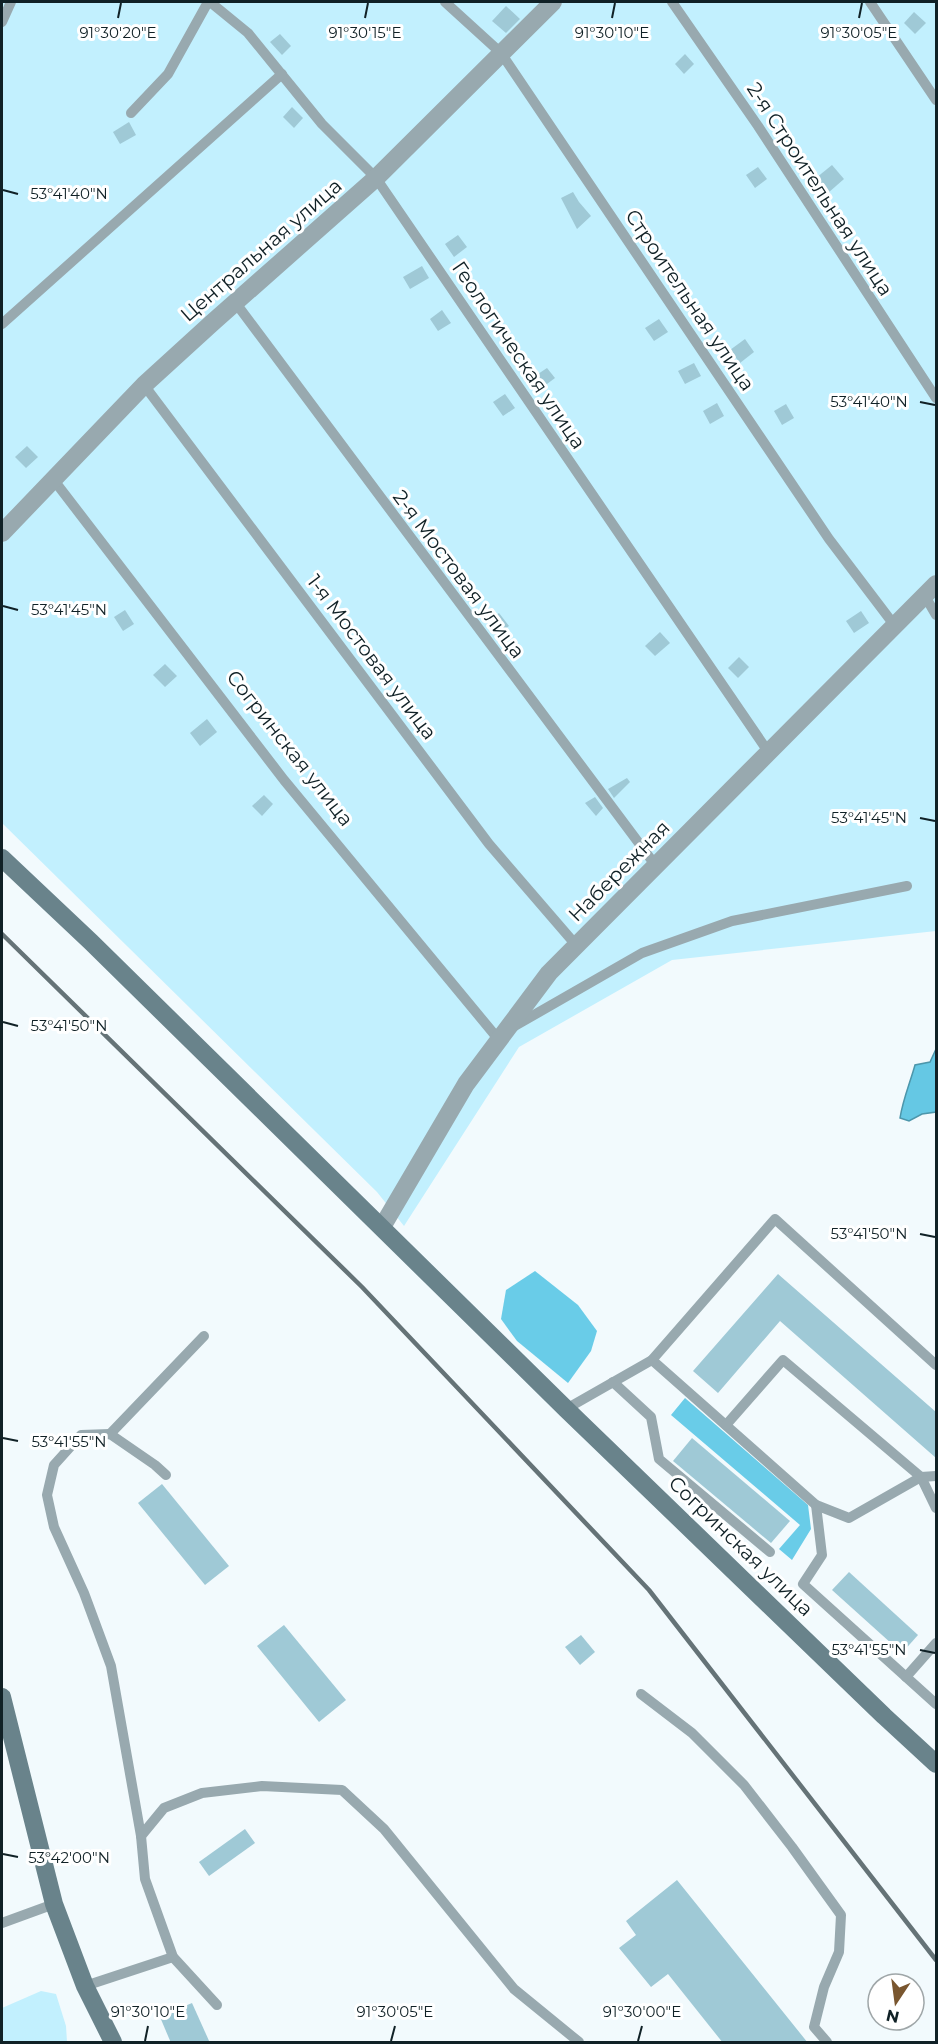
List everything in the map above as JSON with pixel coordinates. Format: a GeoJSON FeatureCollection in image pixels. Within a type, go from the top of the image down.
{"type":"FeatureCollection","features":[{"type":"Feature","properties":{"kind":"street","name":"Центральная улица"},"geometry":{"type":"LineString","coordinates":[[2,533],[144,385],[376,178],[553,2]]}},
{"type":"Feature","properties":{"kind":"street","name":"Набережная"},"geometry":{"type":"LineString","coordinates":[[382,1227],[466,1084],[549,973],[931,590]]}},
{"type":"Feature","properties":{"kind":"street","name":"Согринская улица"},"geometry":{"type":"LineString","coordinates":[[2,858],[91,942],[566,1408],[936,1764]]}},
{"type":"Feature","properties":{"kind":"street"},"geometry":{"type":"LineString","coordinates":[[2,1697],[6,1742],[54,1904],[85,1986],[113,2043]]}},
{"type":"Feature","properties":{"kind":"lane"},"geometry":{"type":"LineString","coordinates":[[2,22],[11,2]]}},
{"type":"Feature","properties":{"kind":"lane"},"geometry":{"type":"LineString","coordinates":[[131,113],[168,74],[209,2]]}},
{"type":"Feature","properties":{"kind":"lane","name":"Геологическая улица"},"geometry":{"type":"LineString","coordinates":[[209,2],[248,33],[322,124],[376,178],[769,753]]}},
{"type":"Feature","properties":{"kind":"lane","name":"Строительная улица"},"geometry":{"type":"LineString","coordinates":[[446,2],[501,53],[829,539],[895,626]]}},
{"type":"Feature","properties":{"kind":"lane","name":"2-я Строительная улица"},"geometry":{"type":"LineString","coordinates":[[672,2],[758,126],[936,398]]}},
{"type":"Feature","properties":{"kind":"lane"},"geometry":{"type":"LineString","coordinates":[[870,2],[936,100]]}},
{"type":"Feature","properties":{"kind":"lane"},"geometry":{"type":"LineString","coordinates":[[2,324],[282,74]]}},
{"type":"Feature","properties":{"kind":"lane","name":"2-я Мостовая улица"},"geometry":{"type":"LineString","coordinates":[[235,302],[656,866]]}},
{"type":"Feature","properties":{"kind":"lane","name":"1-я Мостовая улица"},"geometry":{"type":"LineString","coordinates":[[144,385],[489,844],[576,945]]}},
{"type":"Feature","properties":{"kind":"lane","name":"Согринская улица"},"geometry":{"type":"LineString","coordinates":[[53,479],[284,780],[502,1036]]}},
{"type":"Feature","properties":{"kind":"lane"},"geometry":{"type":"LineString","coordinates":[[931,590],[936,615]]}},
{"type":"Feature","properties":{"kind":"lane"},"geometry":{"type":"LineString","coordinates":[[502,1036],[642,953],[732,921],[907,886]]}},
{"type":"Feature","properties":{"kind":"lane"},"geometry":{"type":"LineString","coordinates":[[566,1408],[652,1360],[775,1219],[936,1365]]}},
{"type":"Feature","properties":{"kind":"lane"},"geometry":{"type":"LineString","coordinates":[[110,1434],[204,1336]]}},
{"type":"Feature","properties":{"kind":"lane"},"geometry":{"type":"LineString","coordinates":[[652,1360],[816,1504],[849,1518],[921,1477],[936,1476]]}},
{"type":"Feature","properties":{"kind":"lane"},"geometry":{"type":"LineString","coordinates":[[726,1425],[783,1360],[921,1477],[936,1508]]}},
{"type":"Feature","properties":{"kind":"lane"},"geometry":{"type":"LineString","coordinates":[[613,1382],[651,1417],[659,1459],[770,1552]]}},
{"type":"Feature","properties":{"kind":"lane"},"geometry":{"type":"LineString","coordinates":[[166,1475],[110,1434],[81,1435],[54,1465],[47,1495],[54,1527],[84,1593],[111,1666],[141,1836],[145,1879],[173,1957],[217,2005]]}},
{"type":"Feature","properties":{"kind":"lane"},"geometry":{"type":"LineString","coordinates":[[816,1504],[822,1555],[803,1584],[936,1704]]}},
{"type":"Feature","properties":{"kind":"lane"},"geometry":{"type":"LineString","coordinates":[[906,1677],[936,1643]]}},
{"type":"Feature","properties":{"kind":"lane"},"geometry":{"type":"LineString","coordinates":[[641,1694],[692,1733],[744,1785],[792,1846],[841,1915],[839,1952],[824,1987],[814,2027],[827,2043]]}},
{"type":"Feature","properties":{"kind":"lane"},"geometry":{"type":"LineString","coordinates":[[141,1836],[164,1808],[202,1793],[262,1786],[342,1790],[384,1829],[514,1989],[579,2043]]}},
{"type":"Feature","properties":{"kind":"lane"},"geometry":{"type":"LineString","coordinates":[[2,1923],[54,1904]]}},
{"type":"Feature","properties":{"kind":"lane"},"geometry":{"type":"LineString","coordinates":[[85,1986],[173,1957]]}},
{"type":"Feature","properties":{"kind":"shaded area"},"geometry":{"type":"Polygon","coordinates":[[[2,2],[936,2],[936,931],[672,960],[519,1047],[404,1226],[377,1192],[2,823],[2,2]]]}},
{"type":"Feature","properties":{"kind":"shaded area"},"geometry":{"type":"Polygon","coordinates":[[[936,1049],[936,1112],[922,1114],[909,1121],[900,1118],[915,1065],[930,1062],[936,1049]]]}},
{"type":"Feature","properties":{"kind":"shaded area"},"geometry":{"type":"Polygon","coordinates":[[[535,1271],[578,1305],[597,1331],[591,1351],[568,1383],[517,1341],[501,1319],[506,1290],[535,1271]]]}},
{"type":"Feature","properties":{"kind":"shaded area"},"geometry":{"type":"Polygon","coordinates":[[[685,1398],[808,1505],[811,1529],[792,1560],[779,1549],[800,1525],[671,1415],[685,1398]]]}},
{"type":"Feature","properties":{"kind":"shaded area"},"geometry":{"type":"Polygon","coordinates":[[[41,1991],[56,1994],[66,2026],[67,2042],[2,2042],[2,2008],[41,1991]]]}},
{"type":"Feature","properties":{"kind":"building"},"geometry":{"type":"Polygon","coordinates":[[[506,6],[520,19],[506,33],[492,21],[506,6]]]}},
{"type":"Feature","properties":{"kind":"building"},"geometry":{"type":"Polygon","coordinates":[[[914,12],[926,23],[915,34],[904,23],[914,12]]]}},
{"type":"Feature","properties":{"kind":"building"},"geometry":{"type":"Polygon","coordinates":[[[280,34],[291,46],[282,55],[270,42],[280,34]]]}},
{"type":"Feature","properties":{"kind":"building"},"geometry":{"type":"Polygon","coordinates":[[[685,54],[694,64],[684,74],[675,64],[685,54]]]}},
{"type":"Feature","properties":{"kind":"building"},"geometry":{"type":"Polygon","coordinates":[[[292,107],[303,118],[294,128],[283,117],[292,107]]]}},
{"type":"Feature","properties":{"kind":"building"},"geometry":{"type":"Polygon","coordinates":[[[129,122],[136,135],[120,144],[113,132],[129,122]]]}},
{"type":"Feature","properties":{"kind":"building"},"geometry":{"type":"Polygon","coordinates":[[[832,165],[844,179],[828,193],[816,178],[832,165]]]}},
{"type":"Feature","properties":{"kind":"building"},"geometry":{"type":"Polygon","coordinates":[[[758,167],[767,179],[755,188],[746,175],[758,167]]]}},
{"type":"Feature","properties":{"kind":"building"},"geometry":{"type":"Polygon","coordinates":[[[573,192],[591,216],[577,229],[561,198],[573,192]]]}},
{"type":"Feature","properties":{"kind":"building"},"geometry":{"type":"Polygon","coordinates":[[[458,235],[467,247],[454,257],[445,244],[458,235]]]}},
{"type":"Feature","properties":{"kind":"building"},"geometry":{"type":"Polygon","coordinates":[[[422,266],[429,278],[410,289],[403,277],[422,266]]]}},
{"type":"Feature","properties":{"kind":"building"},"geometry":{"type":"Polygon","coordinates":[[[442,310],[451,323],[438,331],[430,319],[442,310]]]}},
{"type":"Feature","properties":{"kind":"building"},"geometry":{"type":"Polygon","coordinates":[[[659,319],[668,332],[654,341],[645,328],[659,319]]]}},
{"type":"Feature","properties":{"kind":"building"},"geometry":{"type":"Polygon","coordinates":[[[745,339],[754,352],[740,363],[730,350],[745,339]]]}},
{"type":"Feature","properties":{"kind":"building"},"geometry":{"type":"Polygon","coordinates":[[[694,363],[701,376],[685,384],[678,371],[694,363]]]}},
{"type":"Feature","properties":{"kind":"building"},"geometry":{"type":"Polygon","coordinates":[[[547,368],[555,378],[543,387],[535,376],[547,368]]]}},
{"type":"Feature","properties":{"kind":"building"},"geometry":{"type":"Polygon","coordinates":[[[505,394],[515,408],[503,416],[493,402],[505,394]]]}},
{"type":"Feature","properties":{"kind":"building"},"geometry":{"type":"Polygon","coordinates":[[[717,403],[724,416],[710,424],[703,411],[717,403]]]}},
{"type":"Feature","properties":{"kind":"building"},"geometry":{"type":"Polygon","coordinates":[[[786,404],[794,418],[782,425],[774,411],[786,404]]]}},
{"type":"Feature","properties":{"kind":"building"},"geometry":{"type":"Polygon","coordinates":[[[27,446],[38,457],[26,468],[15,457],[27,446]]]}},
{"type":"Feature","properties":{"kind":"building"},"geometry":{"type":"Polygon","coordinates":[[[125,610],[134,624],[123,631],[114,617],[125,610]]]}},
{"type":"Feature","properties":{"kind":"building"},"geometry":{"type":"Polygon","coordinates":[[[861,611],[869,623],[854,633],[846,621],[861,611]]]}},
{"type":"Feature","properties":{"kind":"building"},"geometry":{"type":"Polygon","coordinates":[[[499,613],[509,626],[496,636],[487,623],[499,613]]]}},
{"type":"Feature","properties":{"kind":"building"},"geometry":{"type":"Polygon","coordinates":[[[660,632],[670,643],[655,656],[645,646],[660,632]]]}},
{"type":"Feature","properties":{"kind":"building"},"geometry":{"type":"Polygon","coordinates":[[[739,657],[749,667],[738,678],[728,668],[739,657]]]}},
{"type":"Feature","properties":{"kind":"building"},"geometry":{"type":"Polygon","coordinates":[[[165,664],[177,676],[165,687],[153,675],[165,664]]]}},
{"type":"Feature","properties":{"kind":"building"},"geometry":{"type":"Polygon","coordinates":[[[207,719],[217,732],[200,746],[190,733],[207,719]]]}},
{"type":"Feature","properties":{"kind":"building"},"geometry":{"type":"Polygon","coordinates":[[[627,778],[630,782],[614,798],[608,789],[627,778]]]}},
{"type":"Feature","properties":{"kind":"building"},"geometry":{"type":"Polygon","coordinates":[[[264,795],[273,804],[262,816],[252,806],[264,795]]]}},
{"type":"Feature","properties":{"kind":"building"},"geometry":{"type":"Polygon","coordinates":[[[595,797],[603,808],[596,816],[585,803],[595,797]]]}},
{"type":"Feature","properties":{"kind":"building"},"geometry":{"type":"Polygon","coordinates":[[[778,1274],[936,1412],[936,1458],[780,1321],[718,1393],[693,1371],[778,1274]]]}},
{"type":"Feature","properties":{"kind":"building"},"geometry":{"type":"Polygon","coordinates":[[[692,1438],[790,1521],[771,1543],[673,1461],[692,1438]]]}},
{"type":"Feature","properties":{"kind":"building"},"geometry":{"type":"Polygon","coordinates":[[[162,1484],[229,1566],[205,1585],[138,1503],[162,1484]]]}},
{"type":"Feature","properties":{"kind":"building"},"geometry":{"type":"Polygon","coordinates":[[[849,1572],[918,1635],[902,1653],[832,1590],[849,1572]]]}},
{"type":"Feature","properties":{"kind":"building"},"geometry":{"type":"Polygon","coordinates":[[[284,1625],[346,1700],[319,1722],[257,1646],[284,1625]]]}},
{"type":"Feature","properties":{"kind":"building"},"geometry":{"type":"Polygon","coordinates":[[[581,1635],[595,1652],[580,1665],[565,1647],[581,1635]]]}},
{"type":"Feature","properties":{"kind":"building"},"geometry":{"type":"Polygon","coordinates":[[[245,1829],[255,1843],[209,1876],[199,1862],[245,1829]]]}},
{"type":"Feature","properties":{"kind":"building"},"geometry":{"type":"Polygon","coordinates":[[[677,1880],[808,2043],[723,2043],[668,1974],[651,1987],[619,1948],[636,1935],[626,1921],[677,1880]]]}},
{"type":"Feature","properties":{"kind":"building"},"geometry":{"type":"Polygon","coordinates":[[[192,2003],[210,2043],[171,2043],[160,2017],[192,2003]]]}},
{"type":"Feature","properties":{"kind":"railway"},"geometry":{"type":"LineString","coordinates":[[2,934],[362,1287],[649,1590],[936,1960]]}}]}
